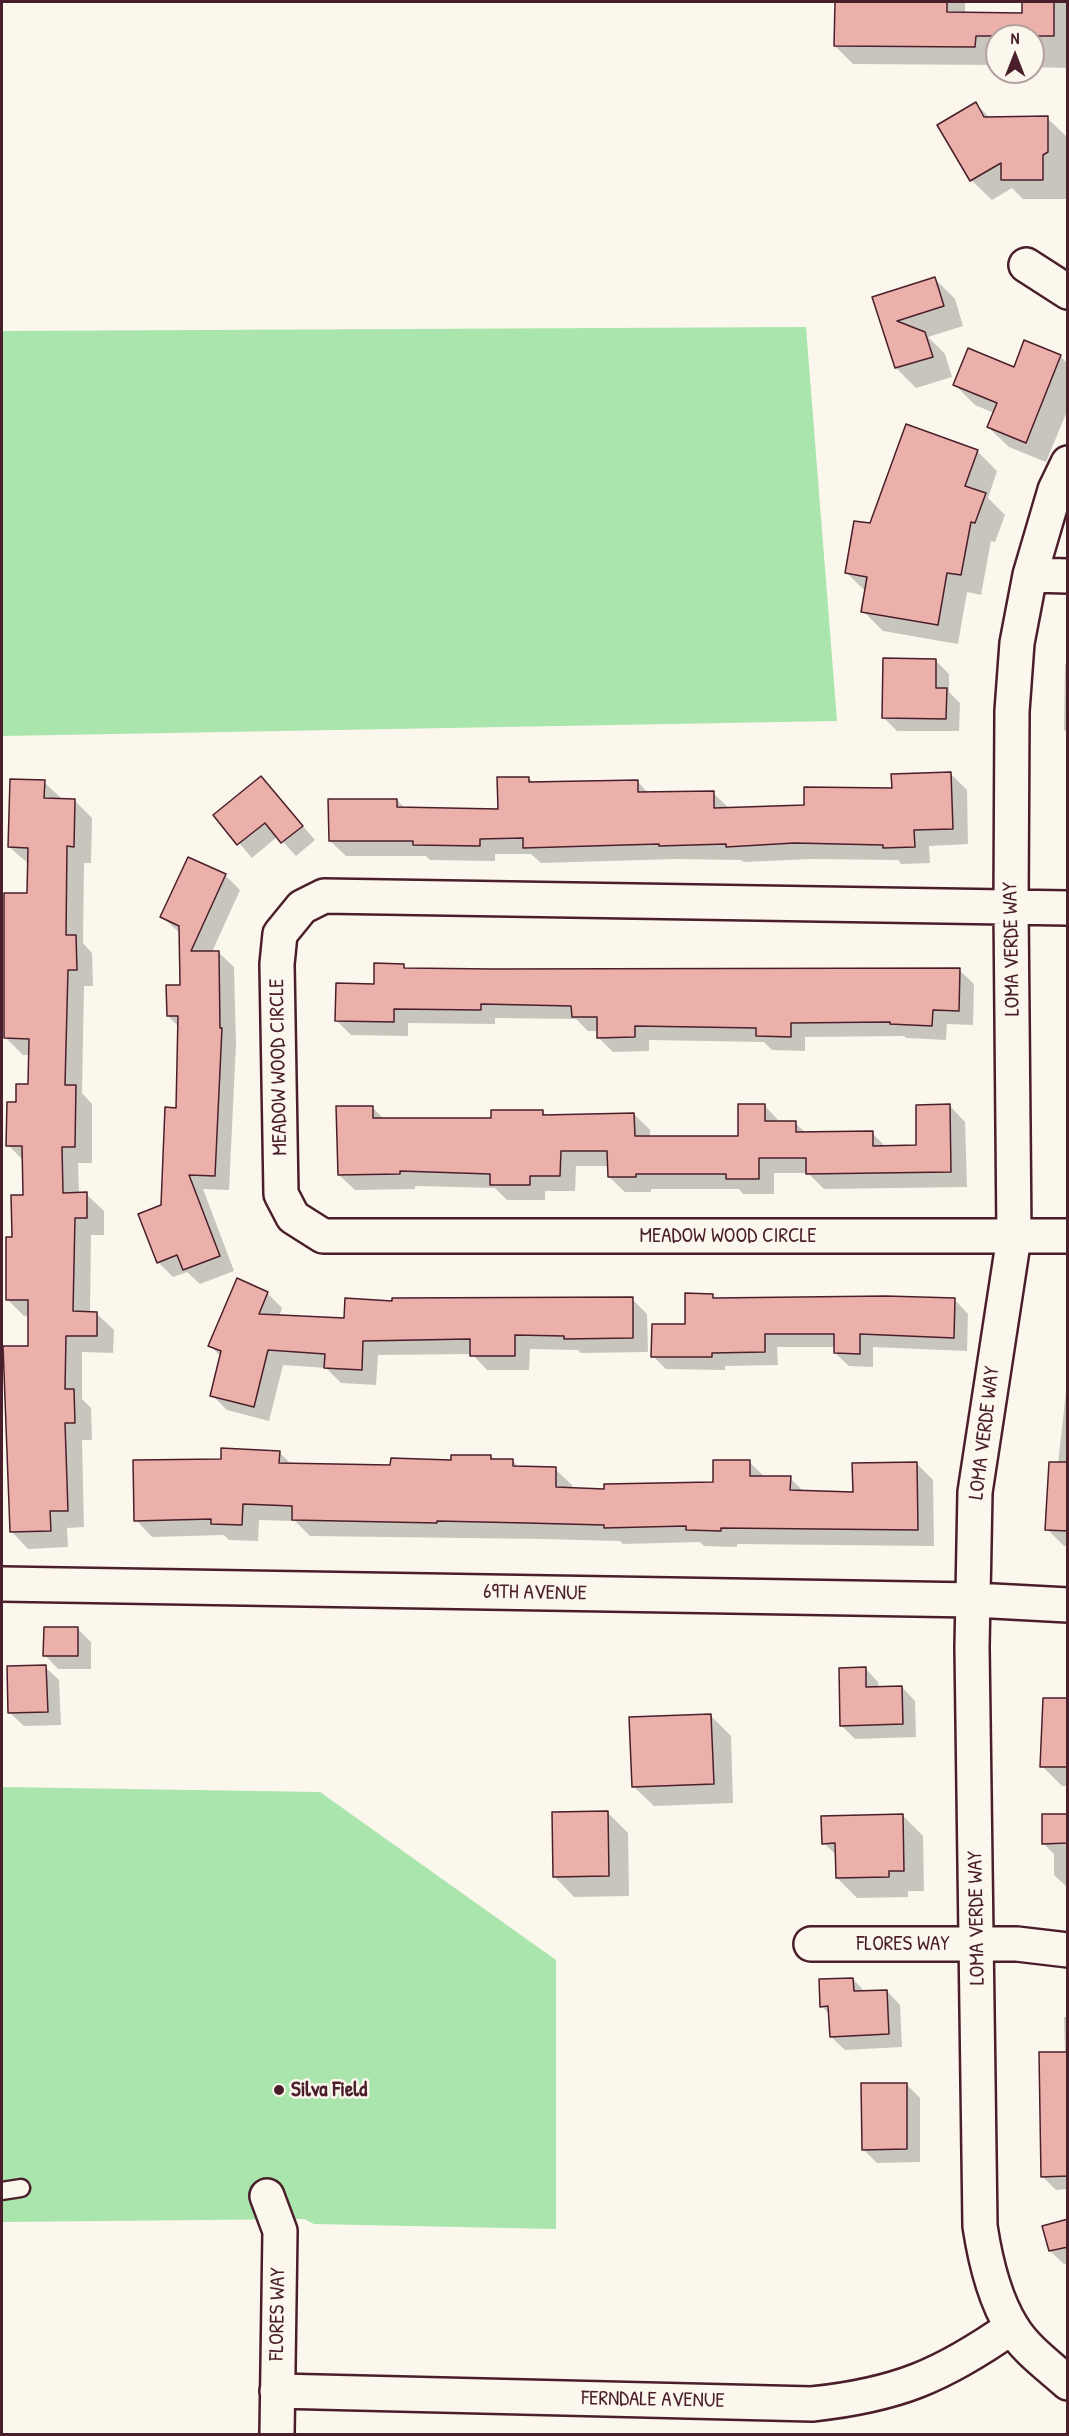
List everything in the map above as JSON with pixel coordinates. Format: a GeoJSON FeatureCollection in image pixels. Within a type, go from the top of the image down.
{"type":"FeatureCollection","features":[{"type":"Feature","properties":{"kind":"street"},"geometry":{"type":"LineString","coordinates":[[1026,265],[1068,292]]}},
{"type":"Feature","properties":{"kind":"street","name":"LOMA VERDE WAY"},"geometry":{"type":"LineString","coordinates":[[1068,463],[1055,490],[1030,575],[1017,643],[1012,711],[1011,907],[1014,1237],[975,1492],[972,1647],[980,2226],[985,2258],[1012,2327],[1041,2359],[1068,2383]]}},
{"type":"Feature","properties":{"kind":"street"},"geometry":{"type":"LineString","coordinates":[[1030,575],[1068,576]]}},
{"type":"Feature","properties":{"kind":"street","name":"MEADOW WOOD CIRCLE"},"geometry":{"type":"LineString","coordinates":[[1068,908],[324,896],[302,907],[280,934],[277,964],[281,1194],[293,1217],[323,1236],[1068,1236]]}},
{"type":"Feature","properties":{"kind":"street","name":"69TH AVENUE"},"geometry":{"type":"LineString","coordinates":[[2,1584],[974,1600],[1068,1605]]}},
{"type":"Feature","properties":{"kind":"street","name":"FLORES WAY"},"geometry":{"type":"LineString","coordinates":[[811,1944],[1017,1944],[1068,1950]]}},
{"type":"Feature","properties":{"kind":"street","name":"FLORES WAY"},"geometry":{"type":"LineString","coordinates":[[267,2196],[280,2231],[277,2434]]}},
{"type":"Feature","properties":{"kind":"street","name":"FERNDALE AVENUE"},"geometry":{"type":"LineString","coordinates":[[277,2391],[812,2404],[857,2399],[897,2389],[944,2370],[975,2353],[1012,2327]]}},
{"type":"Feature","properties":{"kind":"lane"},"geometry":{"type":"LineString","coordinates":[[2,2191],[21,2188]]}},
{"type":"Feature","properties":{"kind":"green space"},"geometry":{"type":"Polygon","coordinates":[[[806,327],[837,721],[2,736],[2,331],[806,327]]]}},
{"type":"Feature","properties":{"kind":"green space","name":"Silva Field"},"geometry":{"type":"Polygon","coordinates":[[[2,1787],[320,1792],[556,1960],[556,2229],[314,2224],[304,2219],[2,2222],[2,1787]]]}},
{"type":"Feature","properties":{"kind":"building"},"geometry":{"type":"Polygon","coordinates":[[[835,2],[947,2],[947,12],[1022,13],[1022,2],[1054,2],[1054,36],[1045,36],[1045,24],[985,24],[985,36],[976,36],[975,47],[834,46],[835,2]]]}},
{"type":"Feature","properties":{"kind":"building"},"geometry":{"type":"Polygon","coordinates":[[[976,102],[984,117],[1048,116],[1048,152],[1043,155],[1043,180],[1001,180],[1001,163],[970,181],[937,125],[976,102]]]}},
{"type":"Feature","properties":{"kind":"building"},"geometry":{"type":"Polygon","coordinates":[[[935,277],[944,306],[897,321],[925,332],[933,357],[895,368],[872,297],[935,277]]]}},
{"type":"Feature","properties":{"kind":"building"},"geometry":{"type":"Polygon","coordinates":[[[1024,340],[1061,355],[1026,443],[987,427],[997,403],[953,385],[968,348],[1014,367],[1024,340]]]}},
{"type":"Feature","properties":{"kind":"building"},"geometry":{"type":"Polygon","coordinates":[[[906,424],[978,450],[965,486],[986,493],[975,523],[971,522],[961,575],[947,573],[938,625],[861,612],[867,577],[845,573],[854,521],[870,523],[906,424]]]}},
{"type":"Feature","properties":{"kind":"building"},"geometry":{"type":"Polygon","coordinates":[[[883,658],[936,659],[936,688],[947,688],[946,719],[882,718],[883,658]]]}},
{"type":"Feature","properties":{"kind":"building"},"geometry":{"type":"Polygon","coordinates":[[[951,772],[953,829],[914,830],[915,847],[883,848],[883,845],[794,843],[726,847],[726,844],[659,846],[659,844],[523,848],[523,838],[480,839],[480,846],[413,845],[413,841],[329,841],[328,799],[397,799],[397,807],[498,809],[497,777],[529,777],[529,782],[638,780],[638,792],[714,791],[714,808],[804,805],[804,787],[892,788],[891,774],[951,772]]]}},
{"type":"Feature","properties":{"kind":"building"},"geometry":{"type":"Polygon","coordinates":[[[261,776],[303,826],[281,843],[265,823],[237,845],[213,815],[261,776]]]}},
{"type":"Feature","properties":{"kind":"building"},"geometry":{"type":"Polygon","coordinates":[[[10,779],[45,780],[44,798],[75,799],[74,847],[67,846],[66,935],[76,935],[77,970],[68,970],[65,1085],[76,1085],[75,1147],[62,1147],[63,1193],[87,1192],[87,1218],[75,1218],[73,1311],[97,1312],[97,1336],[66,1336],[65,1389],[74,1389],[75,1423],[65,1423],[68,1511],[50,1511],[51,1531],[10,1532],[3,1346],[28,1346],[28,1300],[6,1300],[6,1237],[12,1237],[11,1195],[23,1195],[22,1146],[6,1146],[7,1102],[16,1102],[16,1084],[28,1084],[29,1039],[4,1038],[4,893],[27,893],[28,848],[8,847],[10,779]]]}},
{"type":"Feature","properties":{"kind":"building"},"geometry":{"type":"Polygon","coordinates":[[[188,857],[226,874],[191,951],[219,951],[220,1028],[222,1028],[215,1176],[189,1175],[220,1256],[183,1270],[177,1255],[157,1263],[138,1214],[161,1205],[165,1107],[176,1108],[178,1016],[167,1016],[166,985],[180,985],[179,926],[160,917],[188,857]]]}},
{"type":"Feature","properties":{"kind":"building"},"geometry":{"type":"Polygon","coordinates":[[[374,963],[404,964],[404,968],[493,969],[960,968],[959,1011],[933,1010],[932,1026],[890,1024],[890,1022],[791,1023],[791,1037],[756,1036],[756,1028],[635,1026],[635,1037],[597,1038],[597,1017],[572,1017],[571,1006],[481,1004],[481,1010],[394,1009],[394,1022],[335,1021],[336,983],[374,984],[374,963]]]}},
{"type":"Feature","properties":{"kind":"building"},"geometry":{"type":"Polygon","coordinates":[[[738,1104],[765,1104],[765,1121],[796,1121],[796,1132],[873,1131],[873,1146],[916,1145],[916,1105],[950,1104],[951,1172],[806,1174],[806,1158],[759,1158],[759,1179],[726,1179],[726,1174],[636,1174],[636,1177],[608,1177],[607,1151],[561,1151],[560,1176],[530,1176],[530,1185],[490,1185],[490,1174],[400,1171],[400,1174],[338,1175],[336,1106],[373,1106],[373,1118],[491,1118],[491,1110],[543,1110],[543,1115],[634,1113],[635,1136],[738,1136],[738,1104]]]}},
{"type":"Feature","properties":{"kind":"building"},"geometry":{"type":"Polygon","coordinates":[[[237,1278],[268,1292],[259,1314],[344,1318],[345,1298],[392,1301],[392,1298],[633,1297],[633,1338],[564,1339],[564,1336],[515,1335],[515,1356],[470,1356],[470,1339],[363,1341],[362,1370],[324,1368],[325,1354],[268,1350],[254,1407],[210,1396],[221,1351],[208,1346],[237,1278]]]}},
{"type":"Feature","properties":{"kind":"building"},"geometry":{"type":"Polygon","coordinates":[[[685,1293],[713,1294],[713,1298],[886,1296],[955,1298],[954,1338],[860,1334],[860,1354],[834,1353],[834,1334],[765,1334],[765,1352],[712,1353],[712,1357],[651,1357],[652,1324],[685,1324],[685,1293]]]}},
{"type":"Feature","properties":{"kind":"building"},"geometry":{"type":"Polygon","coordinates":[[[221,1448],[280,1451],[279,1463],[390,1465],[391,1458],[451,1460],[451,1455],[491,1455],[491,1459],[513,1459],[513,1466],[556,1467],[556,1487],[604,1489],[604,1484],[713,1482],[713,1460],[750,1460],[750,1476],[791,1476],[790,1490],[853,1492],[852,1463],[917,1462],[918,1530],[721,1528],[721,1531],[686,1530],[686,1526],[604,1528],[604,1525],[292,1520],[292,1506],[243,1504],[242,1525],[211,1524],[211,1519],[134,1521],[133,1460],[221,1459],[221,1448]]]}},
{"type":"Feature","properties":{"kind":"building"},"geometry":{"type":"Polygon","coordinates":[[[1049,1462],[1068,1462],[1068,1531],[1045,1530],[1049,1462]]]}},
{"type":"Feature","properties":{"kind":"building"},"geometry":{"type":"Polygon","coordinates":[[[44,1627],[78,1627],[78,1656],[43,1656],[44,1627]]]}},
{"type":"Feature","properties":{"kind":"building"},"geometry":{"type":"Polygon","coordinates":[[[46,1665],[48,1712],[8,1713],[7,1666],[46,1665]]]}},
{"type":"Feature","properties":{"kind":"building"},"geometry":{"type":"Polygon","coordinates":[[[866,1667],[866,1687],[902,1686],[903,1724],[840,1726],[839,1668],[866,1667]]]}},
{"type":"Feature","properties":{"kind":"building"},"geometry":{"type":"Polygon","coordinates":[[[1043,1698],[1068,1698],[1068,1767],[1040,1767],[1043,1698]]]}},
{"type":"Feature","properties":{"kind":"building"},"geometry":{"type":"Polygon","coordinates":[[[711,1714],[714,1784],[632,1787],[629,1717],[711,1714]]]}},
{"type":"Feature","properties":{"kind":"building"},"geometry":{"type":"Polygon","coordinates":[[[608,1811],[609,1876],[553,1877],[552,1812],[608,1811]]]}},
{"type":"Feature","properties":{"kind":"building"},"geometry":{"type":"Polygon","coordinates":[[[903,1814],[904,1871],[889,1871],[889,1877],[836,1878],[835,1843],[822,1844],[821,1816],[903,1814]]]}},
{"type":"Feature","properties":{"kind":"building"},"geometry":{"type":"Polygon","coordinates":[[[1042,1814],[1068,1814],[1068,1843],[1042,1844],[1042,1814]]]}},
{"type":"Feature","properties":{"kind":"building"},"geometry":{"type":"Polygon","coordinates":[[[853,1978],[854,1991],[887,1990],[889,2034],[830,2037],[828,2006],[820,2007],[819,1979],[853,1978]]]}},
{"type":"Feature","properties":{"kind":"building"},"geometry":{"type":"Polygon","coordinates":[[[1039,2052],[1068,2052],[1068,2176],[1041,2177],[1039,2052]]]}},
{"type":"Feature","properties":{"kind":"building"},"geometry":{"type":"Polygon","coordinates":[[[861,2083],[907,2083],[907,2149],[862,2150],[861,2083]]]}},
{"type":"Feature","properties":{"kind":"building"},"geometry":{"type":"Polygon","coordinates":[[[1068,2219],[1068,2247],[1049,2251],[1042,2226],[1068,2219]]]}},
{"type":"Feature","properties":{"kind":"place","name":"Silva Field"},"geometry":{"type":"Point","coordinates":[279,2090]}}]}
